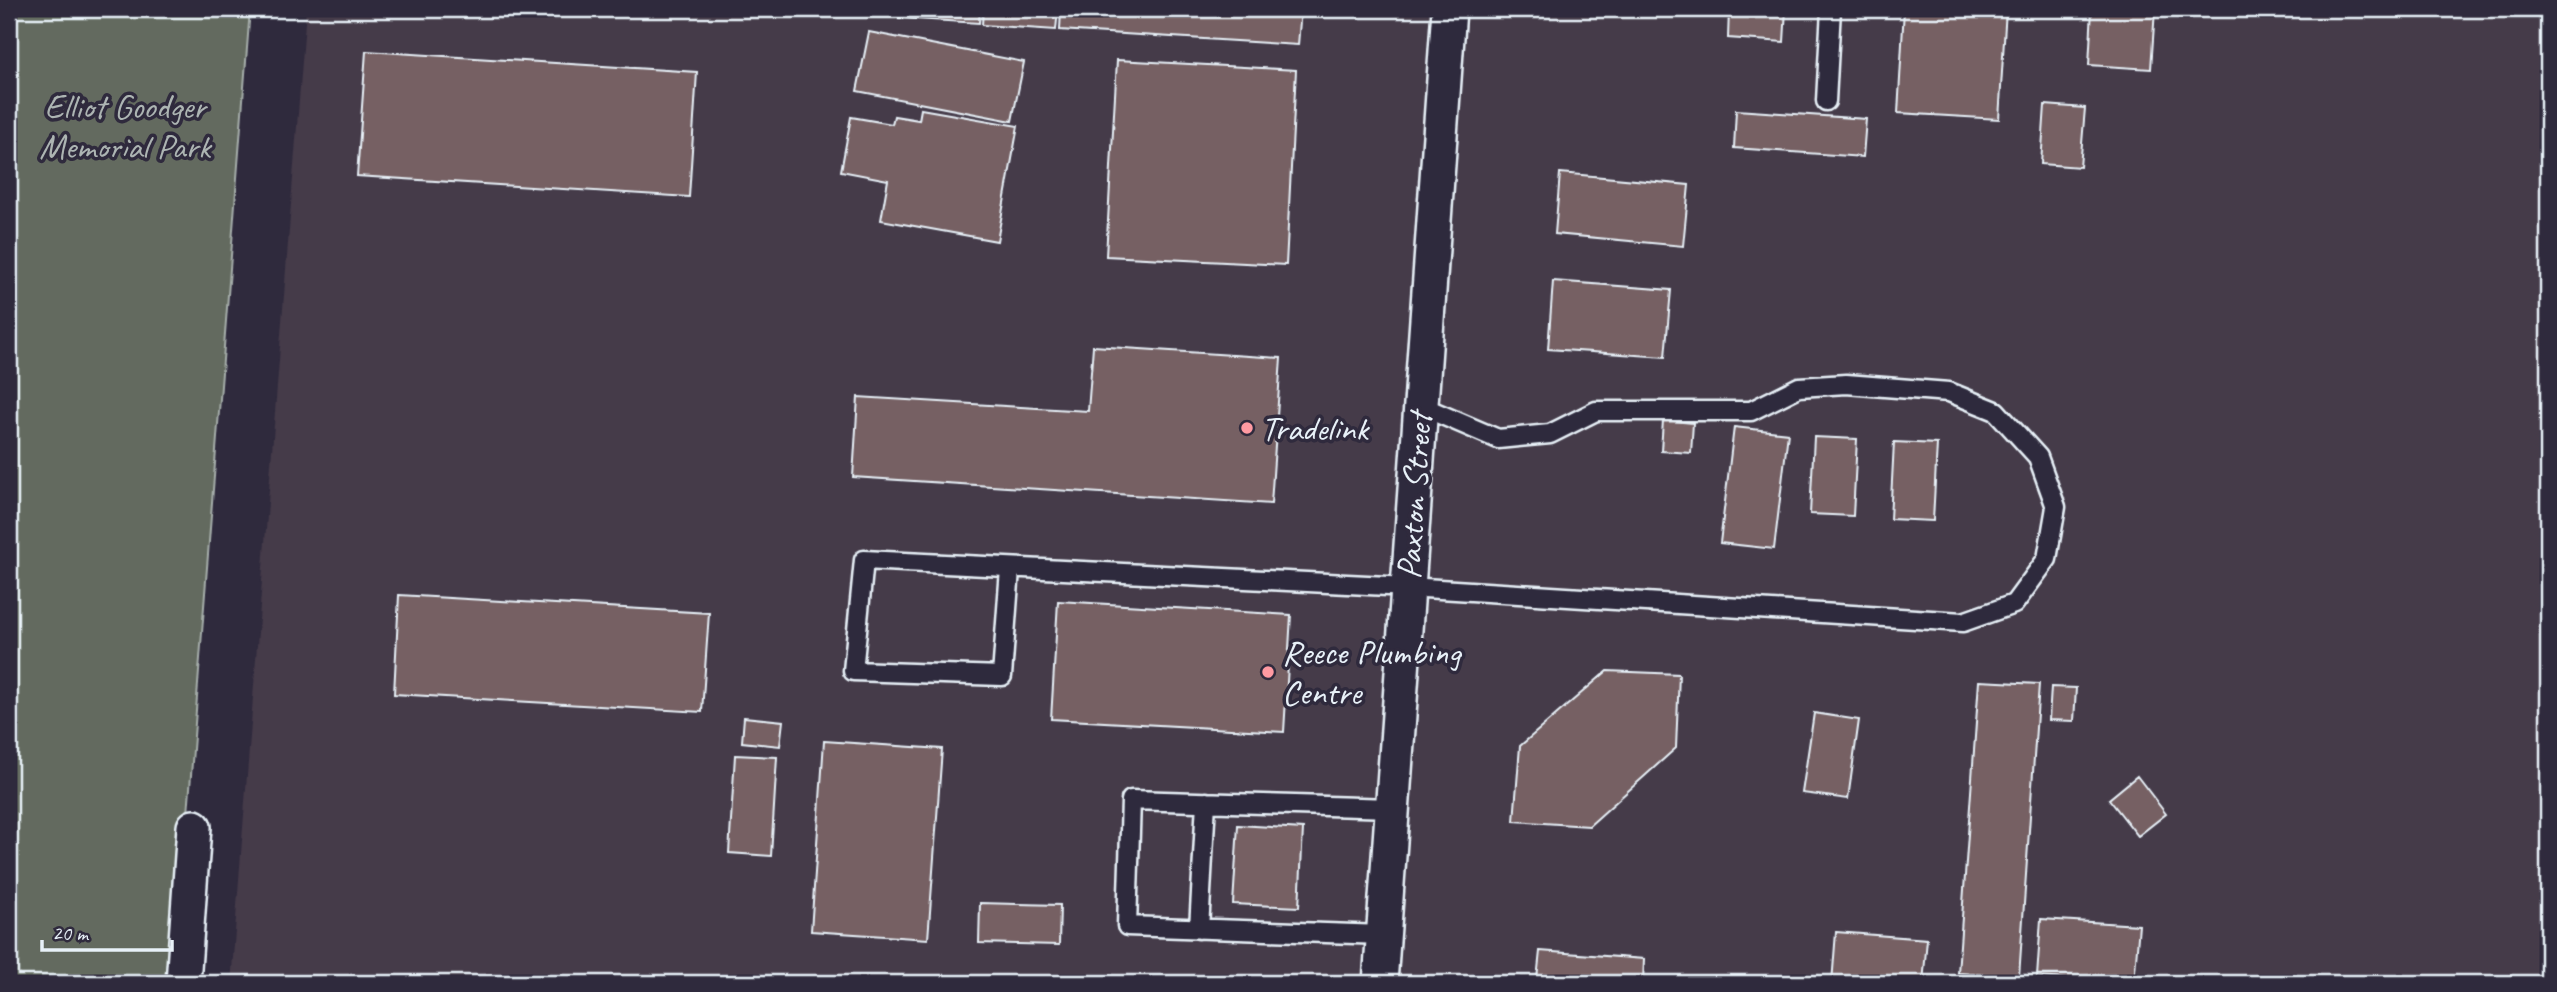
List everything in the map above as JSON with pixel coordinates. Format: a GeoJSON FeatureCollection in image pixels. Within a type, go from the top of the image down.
{"type":"FeatureCollection","features":[{"type":"Feature","properties":{"kind":"street","name":"Paxton Street"},"geometry":{"type":"LineString","coordinates":[[1380,983],[1449,9]]}},
{"type":"Feature","properties":{"kind":"street"},"geometry":{"type":"LineString","coordinates":[[183,983],[194,827]]}},
{"type":"Feature","properties":{"kind":"lane"},"geometry":{"type":"LineString","coordinates":[[1826,101],[1831,9]]}},
{"type":"Feature","properties":{"kind":"lane"},"geometry":{"type":"LineString","coordinates":[[1010,569],[1002,676],[853,671],[864,560],[1408,587],[1963,622],[2014,604],[2047,559],[2056,507],[2038,457],[1996,411],[1949,392],[1846,384],[1799,387],[1751,411],[1596,411],[1549,434],[1498,439],[1421,406]]}},
{"type":"Feature","properties":{"kind":"lane"},"geometry":{"type":"LineString","coordinates":[[1383,935],[1127,926],[1131,800],[1392,808]]}},
{"type":"Feature","properties":{"kind":"lane"},"geometry":{"type":"LineString","coordinates":[[1199,929],[1206,802]]}},
{"type":"Feature","properties":{"kind":"shaded area"},"geometry":{"type":"Polygon","coordinates":[[[306,9],[2548,9],[2548,983],[231,983],[306,9]]]}},
{"type":"Feature","properties":{"kind":"green space","name":"Elliot Goodger Memorial Park"},"geometry":{"type":"Polygon","coordinates":[[[9,9],[250,9],[175,983],[9,983],[9,9]]]}},
{"type":"Feature","properties":{"kind":"building"},"geometry":{"type":"Polygon","coordinates":[[[900,9],[980,9],[979,23],[899,18],[900,9]]]}},
{"type":"Feature","properties":{"kind":"building"},"geometry":{"type":"Polygon","coordinates":[[[983,9],[1058,9],[1056,30],[982,25],[983,9]]]}},
{"type":"Feature","properties":{"kind":"building"},"geometry":{"type":"Polygon","coordinates":[[[1061,9],[1301,9],[1298,45],[1060,30],[1061,9]]]}},
{"type":"Feature","properties":{"kind":"building"},"geometry":{"type":"Polygon","coordinates":[[[1707,9],[1786,9],[1784,42],[1728,38],[1729,10],[1707,9]]]}},
{"type":"Feature","properties":{"kind":"building"},"geometry":{"type":"Polygon","coordinates":[[[1904,9],[2006,9],[1999,119],[1898,113],[1904,9]]]}},
{"type":"Feature","properties":{"kind":"building"},"geometry":{"type":"Polygon","coordinates":[[[2092,9],[2155,9],[2151,69],[2089,65],[2092,9]]]}},
{"type":"Feature","properties":{"kind":"building"},"geometry":{"type":"Polygon","coordinates":[[[869,32],[1024,62],[1012,121],[857,91],[869,32]]]}},
{"type":"Feature","properties":{"kind":"building"},"geometry":{"type":"Polygon","coordinates":[[[366,51],[697,72],[689,197],[357,176],[366,51]]]}},
{"type":"Feature","properties":{"kind":"building"},"geometry":{"type":"Polygon","coordinates":[[[1117,60],[1296,70],[1286,265],[1106,256],[1117,60]]]}},
{"type":"Feature","properties":{"kind":"building"},"geometry":{"type":"Polygon","coordinates":[[[2045,105],[2085,108],[2080,167],[2041,164],[2045,105]]]}},
{"type":"Feature","properties":{"kind":"building"},"geometry":{"type":"Polygon","coordinates":[[[921,109],[1018,126],[997,241],[881,220],[888,180],[841,171],[851,117],[892,124],[894,116],[919,120],[921,109]]]}},
{"type":"Feature","properties":{"kind":"building"},"geometry":{"type":"Polygon","coordinates":[[[1736,110],[1866,119],[1863,157],[1734,148],[1736,110]]]}},
{"type":"Feature","properties":{"kind":"building"},"geometry":{"type":"Polygon","coordinates":[[[1560,173],[1689,185],[1683,246],[1555,234],[1560,173]]]}},
{"type":"Feature","properties":{"kind":"building"},"geometry":{"type":"Polygon","coordinates":[[[1553,281],[1671,290],[1665,357],[1548,349],[1553,281]]]}},
{"type":"Feature","properties":{"kind":"building"},"geometry":{"type":"Polygon","coordinates":[[[1093,346],[1281,358],[1271,504],[853,477],[858,397],[1088,411],[1093,346]]]}},
{"type":"Feature","properties":{"kind":"building"},"geometry":{"type":"Polygon","coordinates":[[[1663,420],[1693,423],[1691,453],[1661,451],[1663,420]]]}},
{"type":"Feature","properties":{"kind":"building"},"geometry":{"type":"Polygon","coordinates":[[[1734,427],[1788,433],[1774,549],[1720,543],[1734,427]]]}},
{"type":"Feature","properties":{"kind":"building"},"geometry":{"type":"Polygon","coordinates":[[[1814,437],[1857,439],[1853,516],[1810,514],[1814,437]]]}},
{"type":"Feature","properties":{"kind":"building"},"geometry":{"type":"Polygon","coordinates":[[[1894,442],[1937,444],[1933,521],[1890,519],[1894,442]]]}},
{"type":"Feature","properties":{"kind":"building"},"geometry":{"type":"Polygon","coordinates":[[[399,595],[709,613],[702,712],[394,694],[399,595]]]}},
{"type":"Feature","properties":{"kind":"building"},"geometry":{"type":"Polygon","coordinates":[[[1058,601],[1291,615],[1284,732],[1051,719],[1058,601]]]}},
{"type":"Feature","properties":{"kind":"building"},"geometry":{"type":"Polygon","coordinates":[[[1607,671],[1679,674],[1676,748],[1589,826],[1514,821],[1520,746],[1607,671]]]}},
{"type":"Feature","properties":{"kind":"building"},"geometry":{"type":"Polygon","coordinates":[[[1979,681],[2039,684],[2019,977],[1958,973],[1979,681]]]}},
{"type":"Feature","properties":{"kind":"building"},"geometry":{"type":"Polygon","coordinates":[[[2051,687],[2076,688],[2074,721],[2049,720],[2051,687]]]}},
{"type":"Feature","properties":{"kind":"building"},"geometry":{"type":"Polygon","coordinates":[[[1814,713],[1859,720],[1848,799],[1802,793],[1814,713]]]}},
{"type":"Feature","properties":{"kind":"building"},"geometry":{"type":"Polygon","coordinates":[[[744,717],[783,721],[780,746],[742,742],[744,717]]]}},
{"type":"Feature","properties":{"kind":"building"},"geometry":{"type":"Polygon","coordinates":[[[824,741],[942,749],[928,939],[811,931],[824,741]]]}},
{"type":"Feature","properties":{"kind":"building"},"geometry":{"type":"Polygon","coordinates":[[[735,755],[777,757],[771,856],[729,853],[735,755]]]}},
{"type":"Feature","properties":{"kind":"building"},"geometry":{"type":"Polygon","coordinates":[[[2137,776],[2166,814],[2138,836],[2109,799],[2137,776]]]}},
{"type":"Feature","properties":{"kind":"building"},"geometry":{"type":"Polygon","coordinates":[[[1238,825],[1303,829],[1299,907],[1233,904],[1238,825]]]}},
{"type":"Feature","properties":{"kind":"building"},"geometry":{"type":"Polygon","coordinates":[[[980,903],[1060,905],[1059,945],[979,943],[980,903]]]}},
{"type":"Feature","properties":{"kind":"building"},"geometry":{"type":"Polygon","coordinates":[[[2041,919],[2139,925],[2134,983],[2037,977],[2041,919]]]}},
{"type":"Feature","properties":{"kind":"building"},"geometry":{"type":"Polygon","coordinates":[[[1836,932],[1927,939],[1923,983],[1832,983],[1836,932]]]}},
{"type":"Feature","properties":{"kind":"building"},"geometry":{"type":"Polygon","coordinates":[[[1540,951],[1644,959],[1643,983],[1520,983],[1521,978],[1537,979],[1540,951]]]}},
{"type":"Feature","properties":{"kind":"place","name":"Tradelink"},"geometry":{"type":"Point","coordinates":[1247,428]}},
{"type":"Feature","properties":{"kind":"place","name":"Reece Plumbing Centre"},"geometry":{"type":"Point","coordinates":[1268,672]}}]}
